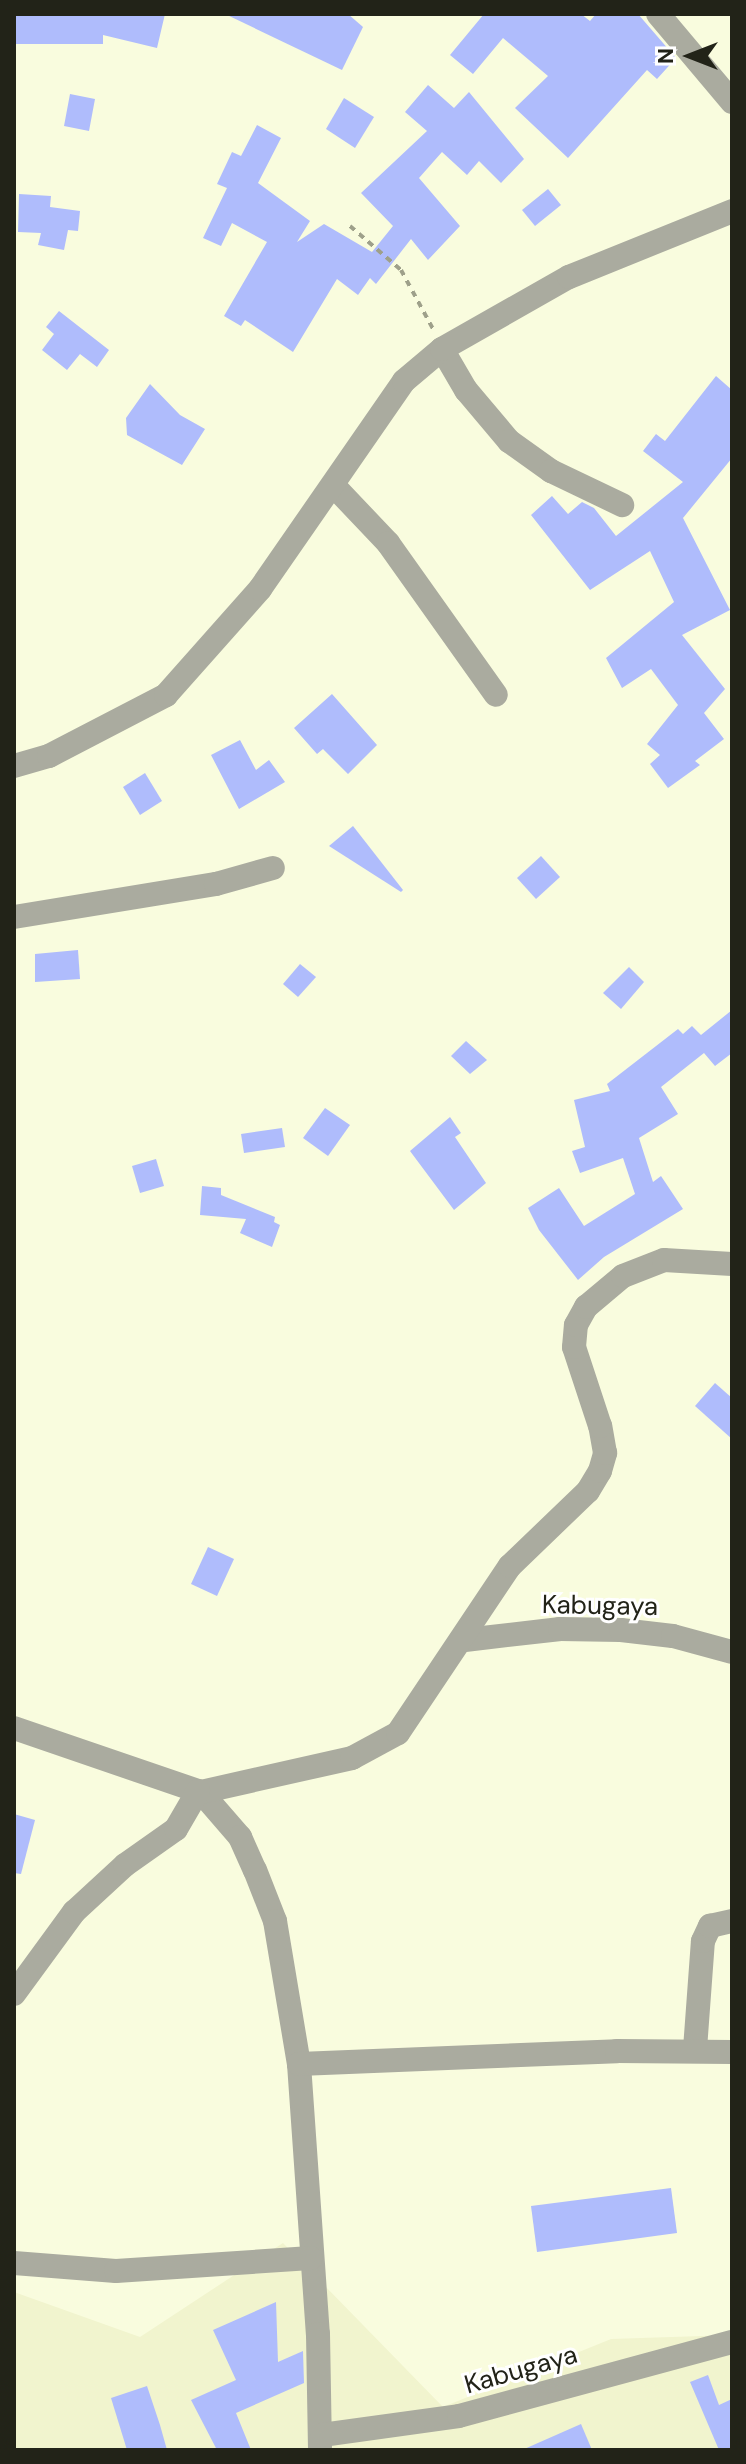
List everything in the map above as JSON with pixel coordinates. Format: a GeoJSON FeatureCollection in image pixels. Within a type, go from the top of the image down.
{"type":"FeatureCollection","features":[{"type":"Feature","properties":{"kind":"street"},"geometry":{"type":"LineString","coordinates":[[658,14],[732,102]]}},
{"type":"Feature","properties":{"kind":"street"},"geometry":{"type":"LineString","coordinates":[[14,766],[49,756],[166,695],[260,589],[404,381],[442,349],[494,315],[569,277],[732,211]]}},
{"type":"Feature","properties":{"kind":"street"},"geometry":{"type":"LineString","coordinates":[[442,349],[466,390],[509,441],[551,471],[622,505]]}},
{"type":"Feature","properties":{"kind":"street"},"geometry":{"type":"LineString","coordinates":[[333,485],[388,543],[496,695]]}},
{"type":"Feature","properties":{"kind":"street"},"geometry":{"type":"LineString","coordinates":[[14,917],[216,884],[273,868]]}},
{"type":"Feature","properties":{"kind":"street"},"geometry":{"type":"LineString","coordinates":[[14,1994],[74,1912],[125,1865],[176,1829],[199,1792],[294,1774],[379,1746],[419,1710],[510,1566],[588,1491],[600,1471],[605,1453],[600,1426],[574,1347],[576,1325],[586,1307],[623,1276],[664,1260],[732,1264]]}},
{"type":"Feature","properties":{"kind":"street","name":"Kabugaya"},"geometry":{"type":"LineString","coordinates":[[465,1640],[560,1629],[621,1630],[673,1636],[732,1652]]}},
{"type":"Feature","properties":{"kind":"street"},"geometry":{"type":"LineString","coordinates":[[14,1728],[199,1792],[240,1837],[269,1902],[286,1972],[299,2064],[321,2442]]}},
{"type":"Feature","properties":{"kind":"street"},"geometry":{"type":"LineString","coordinates":[[695,2049],[703,1941],[710,1926],[732,1921]]}},
{"type":"Feature","properties":{"kind":"street"},"geometry":{"type":"LineString","coordinates":[[299,2064],[695,2049],[732,2052]]}},
{"type":"Feature","properties":{"kind":"street"},"geometry":{"type":"LineString","coordinates":[[14,2263],[116,2271],[311,2258]]}},
{"type":"Feature","properties":{"kind":"street","name":"Kabugaya"},"geometry":{"type":"LineString","coordinates":[[321,2442],[459,2416],[732,2342]]}},
{"type":"Feature","properties":{"kind":"path"},"geometry":{"type":"LineString","coordinates":[[350,226],[412,284],[442,349]]}},
{"type":"Feature","properties":{"kind":"shaded area"},"geometry":{"type":"Polygon","coordinates":[[[283,2243],[443,2407],[611,2339],[732,2335],[732,2450],[14,2450],[14,2292],[140,2337],[283,2243]]]}},
{"type":"Feature","properties":{"kind":"building"},"geometry":{"type":"Polygon","coordinates":[[[14,14],[165,14],[157,48],[103,35],[103,44],[14,44],[14,14]]]}},
{"type":"Feature","properties":{"kind":"building"},"geometry":{"type":"Polygon","coordinates":[[[225,14],[348,14],[363,27],[342,70],[225,14]]]}},
{"type":"Feature","properties":{"kind":"building"},"geometry":{"type":"Polygon","coordinates":[[[484,14],[581,14],[590,21],[596,14],[638,14],[676,58],[657,79],[647,70],[568,158],[515,108],[548,76],[503,38],[473,74],[450,55],[484,14]]]}},
{"type":"Feature","properties":{"kind":"building"},"geometry":{"type":"Polygon","coordinates":[[[428,85],[454,108],[469,92],[524,159],[501,183],[479,161],[467,175],[442,152],[419,178],[460,226],[428,260],[411,239],[376,284],[370,278],[358,295],[337,279],[293,352],[245,320],[241,326],[224,316],[267,242],[232,223],[221,246],[203,238],[227,188],[217,184],[232,152],[241,156],[257,125],[281,138],[258,183],[310,221],[297,242],[324,224],[372,252],[393,226],[361,193],[427,131],[405,112],[428,85]]]}},
{"type":"Feature","properties":{"kind":"building"},"geometry":{"type":"Polygon","coordinates":[[[70,94],[95,99],[89,131],[64,126],[70,94]]]}},
{"type":"Feature","properties":{"kind":"building"},"geometry":{"type":"Polygon","coordinates":[[[344,98],[374,117],[355,148],[326,129],[344,98]]]}},
{"type":"Feature","properties":{"kind":"building"},"geometry":{"type":"Polygon","coordinates":[[[548,189],[561,205],[535,226],[522,210],[548,189]]]}},
{"type":"Feature","properties":{"kind":"building"},"geometry":{"type":"Polygon","coordinates":[[[19,194],[51,196],[50,207],[80,211],[78,231],[68,230],[64,250],[38,245],[41,233],[18,232],[19,194]]]}},
{"type":"Feature","properties":{"kind":"building"},"geometry":{"type":"Polygon","coordinates":[[[59,311],[109,350],[97,367],[80,354],[67,370],[42,350],[54,334],[46,327],[59,311]]]}},
{"type":"Feature","properties":{"kind":"building"},"geometry":{"type":"Polygon","coordinates":[[[716,376],[732,390],[732,458],[683,518],[730,610],[682,635],[725,689],[704,713],[724,739],[695,761],[700,765],[668,788],[650,764],[660,755],[647,744],[678,705],[651,669],[622,688],[606,658],[674,602],[650,551],[590,590],[531,515],[552,496],[568,514],[582,502],[594,508],[616,536],[683,482],[643,451],[656,434],[665,441],[716,376]]]}},
{"type":"Feature","properties":{"kind":"building"},"geometry":{"type":"Polygon","coordinates":[[[150,384],[180,415],[205,429],[182,465],[127,435],[126,418],[150,384]]]}},
{"type":"Feature","properties":{"kind":"building"},"geometry":{"type":"Polygon","coordinates":[[[332,694],[377,745],[348,774],[323,749],[317,754],[294,728],[332,694]]]}},
{"type":"Feature","properties":{"kind":"building"},"geometry":{"type":"Polygon","coordinates":[[[240,740],[256,770],[269,760],[285,782],[239,809],[211,755],[240,740]]]}},
{"type":"Feature","properties":{"kind":"building"},"geometry":{"type":"Polygon","coordinates":[[[145,773],[162,801],[140,815],[123,787],[145,773]]]}},
{"type":"Feature","properties":{"kind":"building"},"geometry":{"type":"Polygon","coordinates":[[[353,826],[403,890],[401,892],[329,846],[353,826]]]}},
{"type":"Feature","properties":{"kind":"building"},"geometry":{"type":"Polygon","coordinates":[[[541,856],[560,877],[536,899],[517,878],[541,856]]]}},
{"type":"Feature","properties":{"kind":"building"},"geometry":{"type":"Polygon","coordinates":[[[78,950],[80,979],[35,982],[35,954],[78,950]]]}},
{"type":"Feature","properties":{"kind":"building"},"geometry":{"type":"Polygon","coordinates":[[[300,964],[316,977],[298,997],[283,984],[300,964]]]}},
{"type":"Feature","properties":{"kind":"building"},"geometry":{"type":"Polygon","coordinates":[[[629,967],[644,982],[621,1009],[603,993],[629,967]]]}},
{"type":"Feature","properties":{"kind":"building"},"geometry":{"type":"Polygon","coordinates":[[[732,1010],[732,1053],[715,1066],[704,1053],[661,1087],[678,1114],[639,1138],[653,1182],[661,1176],[683,1209],[604,1257],[578,1280],[539,1230],[528,1208],[559,1188],[584,1226],[635,1194],[623,1158],[580,1173],[572,1151],[585,1147],[574,1100],[610,1091],[607,1084],[678,1029],[683,1034],[692,1026],[701,1035],[732,1010]]]}},
{"type":"Feature","properties":{"kind":"building"},"geometry":{"type":"Polygon","coordinates":[[[466,1041],[487,1060],[470,1074],[451,1056],[466,1041]]]}},
{"type":"Feature","properties":{"kind":"building"},"geometry":{"type":"Polygon","coordinates":[[[325,1108],[350,1125],[328,1156],[303,1138],[325,1108]]]}},
{"type":"Feature","properties":{"kind":"building"},"geometry":{"type":"Polygon","coordinates":[[[450,1117],[461,1133],[455,1137],[486,1183],[454,1210],[410,1151],[450,1117]]]}},
{"type":"Feature","properties":{"kind":"building"},"geometry":{"type":"Polygon","coordinates":[[[282,1128],[285,1147],[244,1153],[241,1134],[282,1128]]]}},
{"type":"Feature","properties":{"kind":"building"},"geometry":{"type":"Polygon","coordinates":[[[156,1159],[164,1186],[140,1193],[132,1166],[156,1159]]]}},
{"type":"Feature","properties":{"kind":"building"},"geometry":{"type":"Polygon","coordinates":[[[202,1186],[221,1188],[221,1195],[275,1217],[274,1222],[280,1225],[272,1247],[240,1233],[246,1219],[200,1215],[202,1186]]]}},
{"type":"Feature","properties":{"kind":"building"},"geometry":{"type":"Polygon","coordinates":[[[715,1383],[732,1398],[732,1439],[695,1406],[715,1383]]]}},
{"type":"Feature","properties":{"kind":"building"},"geometry":{"type":"Polygon","coordinates":[[[208,1547],[234,1559],[217,1596],[191,1584],[208,1547]]]}},
{"type":"Feature","properties":{"kind":"building"},"geometry":{"type":"Polygon","coordinates":[[[14,1814],[35,1820],[21,1874],[14,1873],[14,1814]]]}},
{"type":"Feature","properties":{"kind":"building"},"geometry":{"type":"Polygon","coordinates":[[[671,2188],[677,2233],[537,2252],[531,2206],[671,2188]]]}},
{"type":"Feature","properties":{"kind":"building"},"geometry":{"type":"Polygon","coordinates":[[[276,2302],[278,2362],[303,2351],[304,2383],[236,2413],[251,2450],[217,2450],[191,2400],[236,2380],[213,2330],[276,2302]]]}},
{"type":"Feature","properties":{"kind":"building"},"geometry":{"type":"Polygon","coordinates":[[[708,2375],[719,2405],[732,2399],[732,2450],[719,2450],[690,2382],[708,2375]]]}},
{"type":"Feature","properties":{"kind":"building"},"geometry":{"type":"Polygon","coordinates":[[[147,2386],[167,2450],[127,2450],[111,2398],[147,2386]]]}},
{"type":"Feature","properties":{"kind":"building"},"geometry":{"type":"Polygon","coordinates":[[[581,2424],[592,2450],[522,2450],[581,2424]]]}}]}
